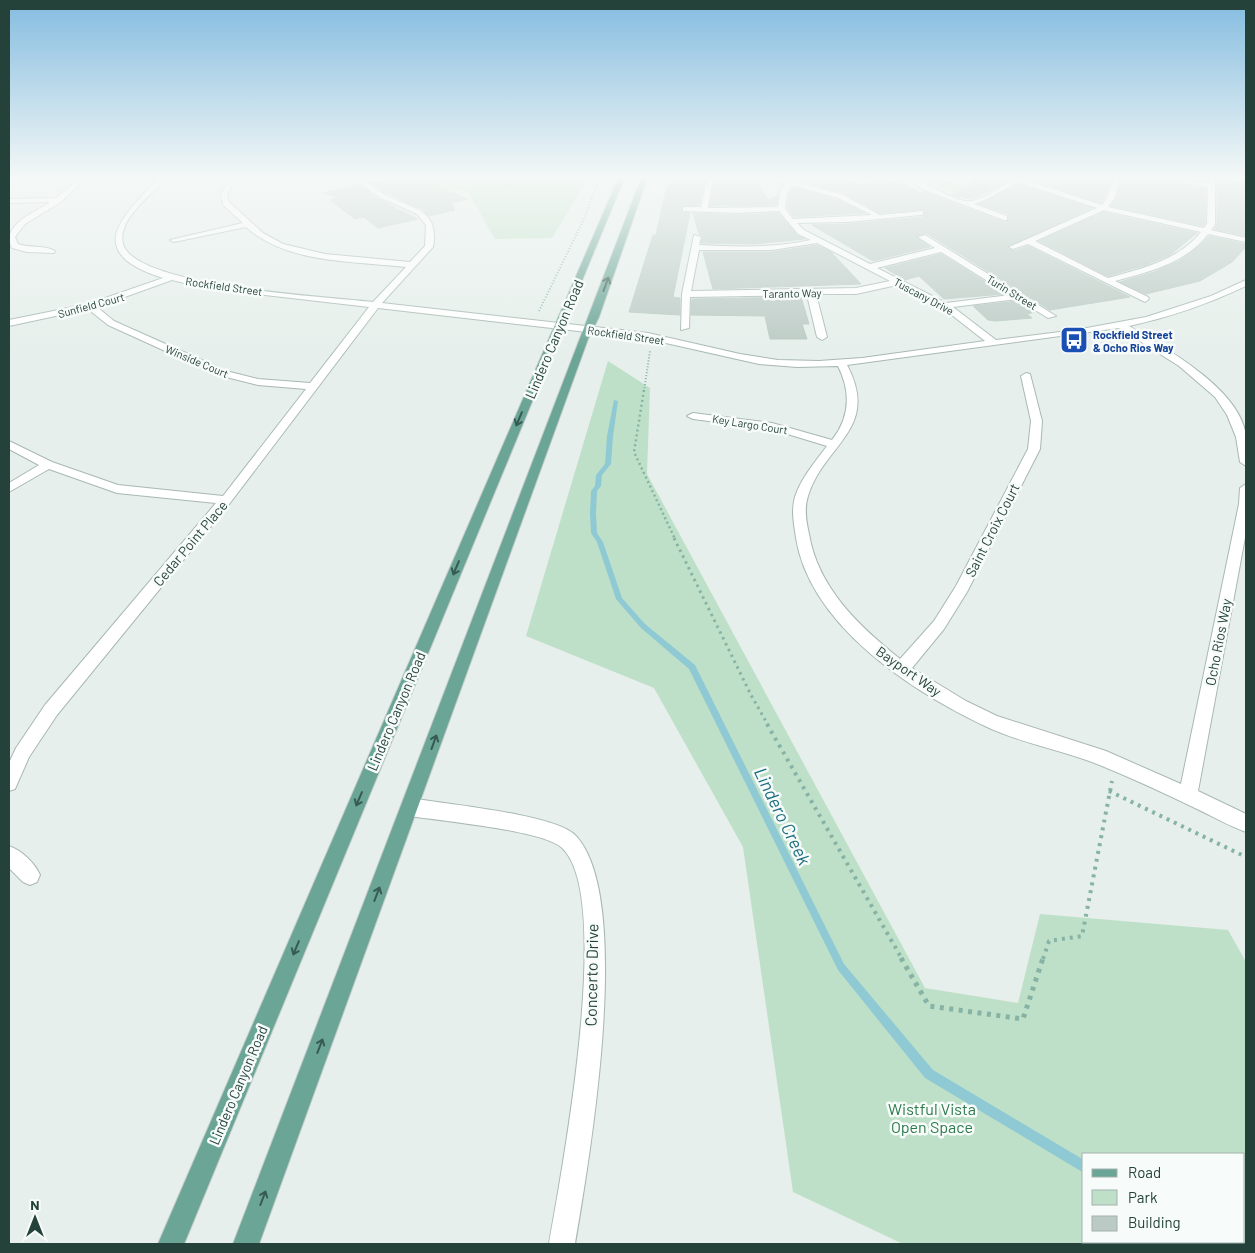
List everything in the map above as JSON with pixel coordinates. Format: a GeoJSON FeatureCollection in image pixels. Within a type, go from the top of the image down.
{"type":"FeatureCollection","features":[{"type":"Feature","properties":{"kind":"main road","name":"Lindero Canyon Road"},"geometry":{"type":"LineString","coordinates":[[171,1244],[597,237]]}},
{"type":"Feature","properties":{"kind":"main road","name":"Lindero Canyon Road"},"geometry":{"type":"LineString","coordinates":[[246,1244],[622,237]]}},
{"type":"Feature","properties":{"kind":"street"},"geometry":{"type":"LineString","coordinates":[[11,237],[16,246],[27,250],[51,251]]}},
{"type":"Feature","properties":{"kind":"street","name":"Rockfield Street"},"geometry":{"type":"LineString","coordinates":[[119,237],[124,253],[141,267],[170,278],[205,285],[660,338],[720,354],[796,364],[841,362],[994,343],[1119,324],[1180,310],[1209,301],[1246,283]]}},
{"type":"Feature","properties":{"kind":"street"},"geometry":{"type":"LineString","coordinates":[[174,240],[186,237]]}},
{"type":"Feature","properties":{"kind":"street"},"geometry":{"type":"LineString","coordinates":[[265,237],[296,251],[413,265]]}},
{"type":"Feature","properties":{"kind":"street","name":"Cedar Point Place"},"geometry":{"type":"LineString","coordinates":[[9,783],[22,753],[51,710],[226,500],[375,305],[429,247],[432,237]]}},
{"type":"Feature","properties":{"kind":"street"},"geometry":{"type":"LineString","coordinates":[[684,328],[686,294],[697,237]]}},
{"type":"Feature","properties":{"kind":"street","name":"Tuscany Drive"},"geometry":{"type":"LineString","coordinates":[[811,237],[944,306],[964,318],[994,343]]}},
{"type":"Feature","properties":{"kind":"street","name":"Turin Street"},"geometry":{"type":"LineString","coordinates":[[923,237],[1052,316]]}},
{"type":"Feature","properties":{"kind":"street"},"geometry":{"type":"LineString","coordinates":[[1013,247],[1035,237]]}},
{"type":"Feature","properties":{"kind":"street"},"geometry":{"type":"LineString","coordinates":[[1110,280],[1146,270],[1174,258],[1195,245],[1201,237]]}},
{"type":"Feature","properties":{"kind":"street"},"geometry":{"type":"LineString","coordinates":[[1028,240],[1145,299]]}},
{"type":"Feature","properties":{"kind":"street"},"geometry":{"type":"LineString","coordinates":[[695,247],[731,249],[785,247],[818,241]]}},
{"type":"Feature","properties":{"kind":"street"},"geometry":{"type":"LineString","coordinates":[[869,267],[942,249]]}},
{"type":"Feature","properties":{"kind":"street","name":"Sunfield Court"},"geometry":{"type":"LineString","coordinates":[[9,323],[91,308],[136,293],[170,278]]}},
{"type":"Feature","properties":{"kind":"street","name":"Taranto Way"},"geometry":{"type":"LineString","coordinates":[[686,294],[856,291],[898,282]]}},
{"type":"Feature","properties":{"kind":"street"},"geometry":{"type":"LineString","coordinates":[[811,293],[822,336]]}},
{"type":"Feature","properties":{"kind":"street"},"geometry":{"type":"LineString","coordinates":[[944,306],[1018,296]]}},
{"type":"Feature","properties":{"kind":"street","name":"Winside Court"},"geometry":{"type":"LineString","coordinates":[[91,308],[111,323],[222,373],[258,382],[314,386]]}},
{"type":"Feature","properties":{"kind":"street"},"geometry":{"type":"LineString","coordinates":[[1119,324],[1208,383],[1234,414],[1246,443],[1246,462]]}},
{"type":"Feature","properties":{"kind":"street","name":"Bayport Way"},"geometry":{"type":"LineString","coordinates":[[841,362],[852,384],[854,403],[849,424],[835,445],[816,466],[804,486],[798,515],[801,542],[812,573],[831,603],[859,634],[901,670],[941,695],[992,722],[1116,764],[1246,823]]}},
{"type":"Feature","properties":{"kind":"street","name":"Saint Croix Court"},"geometry":{"type":"LineString","coordinates":[[901,670],[939,625],[962,588],[1034,448],[1038,434],[1038,419],[1026,376]]}},
{"type":"Feature","properties":{"kind":"street","name":"Key Largo Court"},"geometry":{"type":"LineString","coordinates":[[693,416],[772,426],[835,445]]}},
{"type":"Feature","properties":{"kind":"street"},"geometry":{"type":"LineString","coordinates":[[9,444],[48,465],[117,489],[226,500]]}},
{"type":"Feature","properties":{"kind":"street"},"geometry":{"type":"LineString","coordinates":[[9,488],[48,465]]}},
{"type":"Feature","properties":{"kind":"street","name":"Ocho Rios Way"},"geometry":{"type":"LineString","coordinates":[[1188,796],[1245,504],[1246,488]]}},
{"type":"Feature","properties":{"kind":"street","name":"Concerto Drive"},"geometry":{"type":"LineString","coordinates":[[410,807],[544,828],[568,841],[584,868],[594,925],[594,996],[584,1111],[562,1244]]}},
{"type":"Feature","properties":{"kind":"street"},"geometry":{"type":"LineString","coordinates":[[9,855],[30,875]]}},
{"type":"Feature","properties":{"kind":"path"},"geometry":{"type":"LineString","coordinates":[[538,314],[575,237]]}},
{"type":"Feature","properties":{"kind":"path"},"geometry":{"type":"LineString","coordinates":[[660,338],[648,353],[634,452],[639,466],[751,696],[929,1006],[1023,1019],[1049,941],[1082,936],[1109,791],[1116,764]]}},
{"type":"Feature","properties":{"kind":"path"},"geometry":{"type":"LineString","coordinates":[[1109,791],[1246,858]]}},
{"type":"Feature","properties":{"kind":"green space"},"geometry":{"type":"Polygon","coordinates":[[[494,237],[552,237],[552,238],[495,239],[494,237]]]}},
{"type":"Feature","properties":{"kind":"green space","name":"Wistful Vista Open Space"},"geometry":{"type":"Polygon","coordinates":[[[608,361],[650,388],[647,474],[925,988],[1018,1003],[1040,914],[1228,930],[1246,962],[1246,1244],[903,1244],[793,1192],[743,847],[654,688],[526,636],[608,361]]]}},
{"type":"Feature","properties":{"kind":"building"},"geometry":{"type":"Polygon","coordinates":[[[652,237],[685,237],[673,297],[680,298],[680,315],[629,312],[652,237]]]}},
{"type":"Feature","properties":{"kind":"building"},"geometry":{"type":"Polygon","coordinates":[[[703,237],[805,239],[755,244],[701,243],[703,237]]]}},
{"type":"Feature","properties":{"kind":"building"},"geometry":{"type":"Polygon","coordinates":[[[833,237],[917,237],[930,247],[873,261],[833,237]]]}},
{"type":"Feature","properties":{"kind":"building"},"geometry":{"type":"Polygon","coordinates":[[[933,237],[1029,237],[1007,248],[1014,251],[1028,246],[1130,297],[1050,310],[933,237]]]}},
{"type":"Feature","properties":{"kind":"building"},"geometry":{"type":"Polygon","coordinates":[[[1047,237],[1192,237],[1170,255],[1146,265],[1108,276],[1039,241],[1047,237]]]}},
{"type":"Feature","properties":{"kind":"building"},"geometry":{"type":"Polygon","coordinates":[[[1208,237],[1216,237],[1246,244],[1246,247],[1232,262],[1200,281],[1146,294],[1120,282],[1154,272],[1179,261],[1208,237]]]}},
{"type":"Feature","properties":{"kind":"building"},"geometry":{"type":"Polygon","coordinates":[[[817,245],[831,252],[861,284],[713,289],[703,252],[772,252],[817,245]]]}},
{"type":"Feature","properties":{"kind":"building"},"geometry":{"type":"Polygon","coordinates":[[[941,254],[1005,294],[944,299],[919,276],[905,280],[885,268],[941,254]]]}},
{"type":"Feature","properties":{"kind":"building"},"geometry":{"type":"Polygon","coordinates":[[[801,297],[809,324],[802,324],[807,339],[770,339],[765,316],[691,315],[692,299],[801,297]]]}},
{"type":"Feature","properties":{"kind":"building"},"geometry":{"type":"Polygon","coordinates":[[[1017,301],[1035,312],[1027,314],[1032,318],[988,320],[973,306],[1017,301]]]}},
{"type":"Feature","properties":{"kind":"waterway","name":"Lindero Creek"},"geometry":{"type":"LineString","coordinates":[[616,401],[610,436],[608,464],[599,475],[598,486],[594,491],[593,513],[594,533],[600,542],[619,599],[643,626],[692,667],[841,967],[929,1074],[1082,1166]]}},
{"type":"Feature","properties":{"kind":"place","name":"Rockfield Street & Ocho Rios Way"},"geometry":{"type":"Point","coordinates":[1074,340]}}]}
